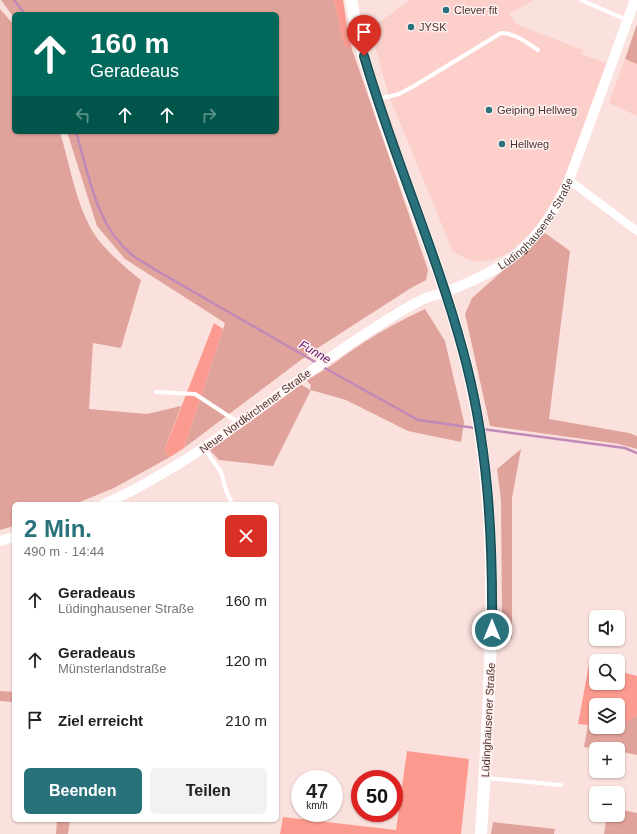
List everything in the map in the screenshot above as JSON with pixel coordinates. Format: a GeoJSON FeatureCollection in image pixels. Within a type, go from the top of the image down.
{"type":"FeatureCollection","features":[{"type":"Feature","properties":{"kind":"main road"},"geometry":{"type":"LineString","coordinates":[[351,0],[356,27],[377,100],[445,292]]}},
{"type":"Feature","properties":{"kind":"main road","name":"Lüdinghausener Straße"},"geometry":{"type":"LineString","coordinates":[[445,292],[463,351],[481,438],[488,492],[492,565],[492,630],[481,834]]}},
{"type":"Feature","properties":{"kind":"street","name":"Lüdinghausener Straße"},"geometry":{"type":"LineString","coordinates":[[445,292],[494,269],[513,257],[527,244],[548,218],[569,180],[635,0]]}},
{"type":"Feature","properties":{"kind":"street"},"geometry":{"type":"LineString","coordinates":[[569,180],[637,231]]}},
{"type":"Feature","properties":{"kind":"street","name":"Neue Nordkirchener Straße"},"geometry":{"type":"LineString","coordinates":[[108,502],[146,483],[204,448],[240,424],[328,359],[379,325],[426,299],[445,292]]}},
{"type":"Feature","properties":{"kind":"street"},"geometry":{"type":"LineString","coordinates":[[0,541],[12,538]]}},
{"type":"Feature","properties":{"kind":"lane"},"geometry":{"type":"LineString","coordinates":[[581,0],[628,21]]}},
{"type":"Feature","properties":{"kind":"lane"},"geometry":{"type":"LineString","coordinates":[[377,100],[399,94],[414,86],[501,33],[514,35],[538,50]]}},
{"type":"Feature","properties":{"kind":"lane"},"geometry":{"type":"LineString","coordinates":[[156,392],[195,394],[240,424]]}},
{"type":"Feature","properties":{"kind":"lane"},"geometry":{"type":"LineString","coordinates":[[204,448],[214,460],[221,472],[231,502]]}},
{"type":"Feature","properties":{"kind":"lane"},"geometry":{"type":"LineString","coordinates":[[485,778],[561,785]]}},
{"type":"Feature","properties":{"kind":"shaded area"},"geometry":{"type":"Polygon","coordinates":[[[1,0],[334,0],[344,43],[352,49],[428,270],[426,280],[411,288],[313,351],[184,448],[225,323],[125,259],[97,226],[68,134],[279,134],[279,12],[12,12],[12,15],[1,0]]]}},
{"type":"Feature","properties":{"kind":"shaded area"},"geometry":{"type":"Polygon","coordinates":[[[334,0],[343,0],[352,49],[344,44],[334,0]]]}},
{"type":"Feature","properties":{"kind":"shaded area"},"geometry":{"type":"Polygon","coordinates":[[[410,0],[534,0],[509,14],[516,24],[583,50],[581,54],[612,65],[553,208],[531,233],[510,252],[493,260],[476,262],[453,252],[389,96],[370,29],[410,0]]]}},
{"type":"Feature","properties":{"kind":"shaded area"},"geometry":{"type":"Polygon","coordinates":[[[0,9],[12,23],[12,134],[61,134],[76,193],[90,227],[106,249],[141,280],[121,348],[93,343],[89,409],[147,414],[181,406],[164,451],[170,457],[114,488],[80,502],[12,502],[12,527],[0,530],[0,9]]]}},
{"type":"Feature","properties":{"kind":"shaded area"},"geometry":{"type":"Polygon","coordinates":[[[637,24],[637,64],[625,59],[637,24]]]}},
{"type":"Feature","properties":{"kind":"shaded area"},"geometry":{"type":"Polygon","coordinates":[[[625,59],[637,64],[637,116],[609,103],[625,59]]]}},
{"type":"Feature","properties":{"kind":"shaded area"},"geometry":{"type":"Polygon","coordinates":[[[545,233],[570,251],[549,419],[629,433],[637,436],[637,449],[619,444],[490,426],[465,314],[472,298],[545,233]]]}},
{"type":"Feature","properties":{"kind":"shaded area"},"geometry":{"type":"Polygon","coordinates":[[[425,309],[445,341],[464,422],[461,442],[408,431],[346,400],[311,390],[273,466],[219,460],[209,449],[300,384],[310,390],[311,385],[306,380],[321,372],[378,334],[425,309]]]}},
{"type":"Feature","properties":{"kind":"shaded area"},"geometry":{"type":"Polygon","coordinates":[[[214,323],[223,329],[184,448],[170,457],[164,451],[214,323]]]}},
{"type":"Feature","properties":{"kind":"shaded area"},"geometry":{"type":"Polygon","coordinates":[[[521,449],[512,498],[512,639],[505,638],[502,618],[501,500],[497,469],[521,449]]]}},
{"type":"Feature","properties":{"kind":"shaded area"},"geometry":{"type":"Polygon","coordinates":[[[589,664],[589,690],[625,690],[625,673],[637,676],[637,715],[625,722],[625,698],[589,698],[589,725],[578,724],[589,664]]]}},
{"type":"Feature","properties":{"kind":"shaded area"},"geometry":{"type":"Polygon","coordinates":[[[0,691],[12,692],[12,702],[0,701],[0,691]]]}},
{"type":"Feature","properties":{"kind":"shaded area"},"geometry":{"type":"Polygon","coordinates":[[[637,715],[637,755],[625,752],[625,742],[589,742],[589,748],[584,747],[588,725],[589,734],[625,734],[626,721],[637,715]]]}},
{"type":"Feature","properties":{"kind":"shaded area"},"geometry":{"type":"Polygon","coordinates":[[[407,751],[469,759],[461,834],[280,834],[283,817],[291,818],[291,822],[326,822],[396,830],[397,822],[403,822],[403,780],[407,751]]]}},
{"type":"Feature","properties":{"kind":"shaded area"},"geometry":{"type":"Polygon","coordinates":[[[625,810],[637,813],[637,834],[604,834],[606,822],[625,822],[625,810]]]}},
{"type":"Feature","properties":{"kind":"shaded area"},"geometry":{"type":"Polygon","coordinates":[[[57,822],[70,822],[68,834],[56,834],[57,822]]]}},
{"type":"Feature","properties":{"kind":"shaded area"},"geometry":{"type":"Polygon","coordinates":[[[493,822],[555,829],[554,834],[491,834],[493,822]]]}},
{"type":"Feature","properties":{"kind":"waterway","name":"Funne"},"geometry":{"type":"LineString","coordinates":[[14,0],[23,12]]}},
{"type":"Feature","properties":{"kind":"waterway","name":"Funne"},"geometry":{"type":"LineString","coordinates":[[77,134],[95,198],[101,213],[119,242],[131,254],[154,269],[317,363]]}},
{"type":"Feature","properties":{"kind":"waterway","name":"Funne"},"geometry":{"type":"LineString","coordinates":[[323,367],[418,420],[475,428]]}},
{"type":"Feature","properties":{"kind":"waterway","name":"Funne"},"geometry":{"type":"LineString","coordinates":[[482,429],[625,448],[637,453]]}},
{"type":"Feature","properties":{"kind":"place","name":"Clever fit"},"geometry":{"type":"Point","coordinates":[446,10]}},
{"type":"Feature","properties":{"kind":"place","name":"JYSK"},"geometry":{"type":"Point","coordinates":[411,27]}},
{"type":"Feature","properties":{"kind":"place","name":"Geiping Hellweg"},"geometry":{"type":"Point","coordinates":[489,110]}},
{"type":"Feature","properties":{"kind":"place","name":"Hellweg"},"geometry":{"type":"Point","coordinates":[502,144]}},
{"type":"Feature","properties":{"kind":"route"},"geometry":{"type":"LineString","coordinates":[[364,56],[377,100],[445,292],[471,383],[481,438],[488,492],[492,565],[492,630]]}}]}
